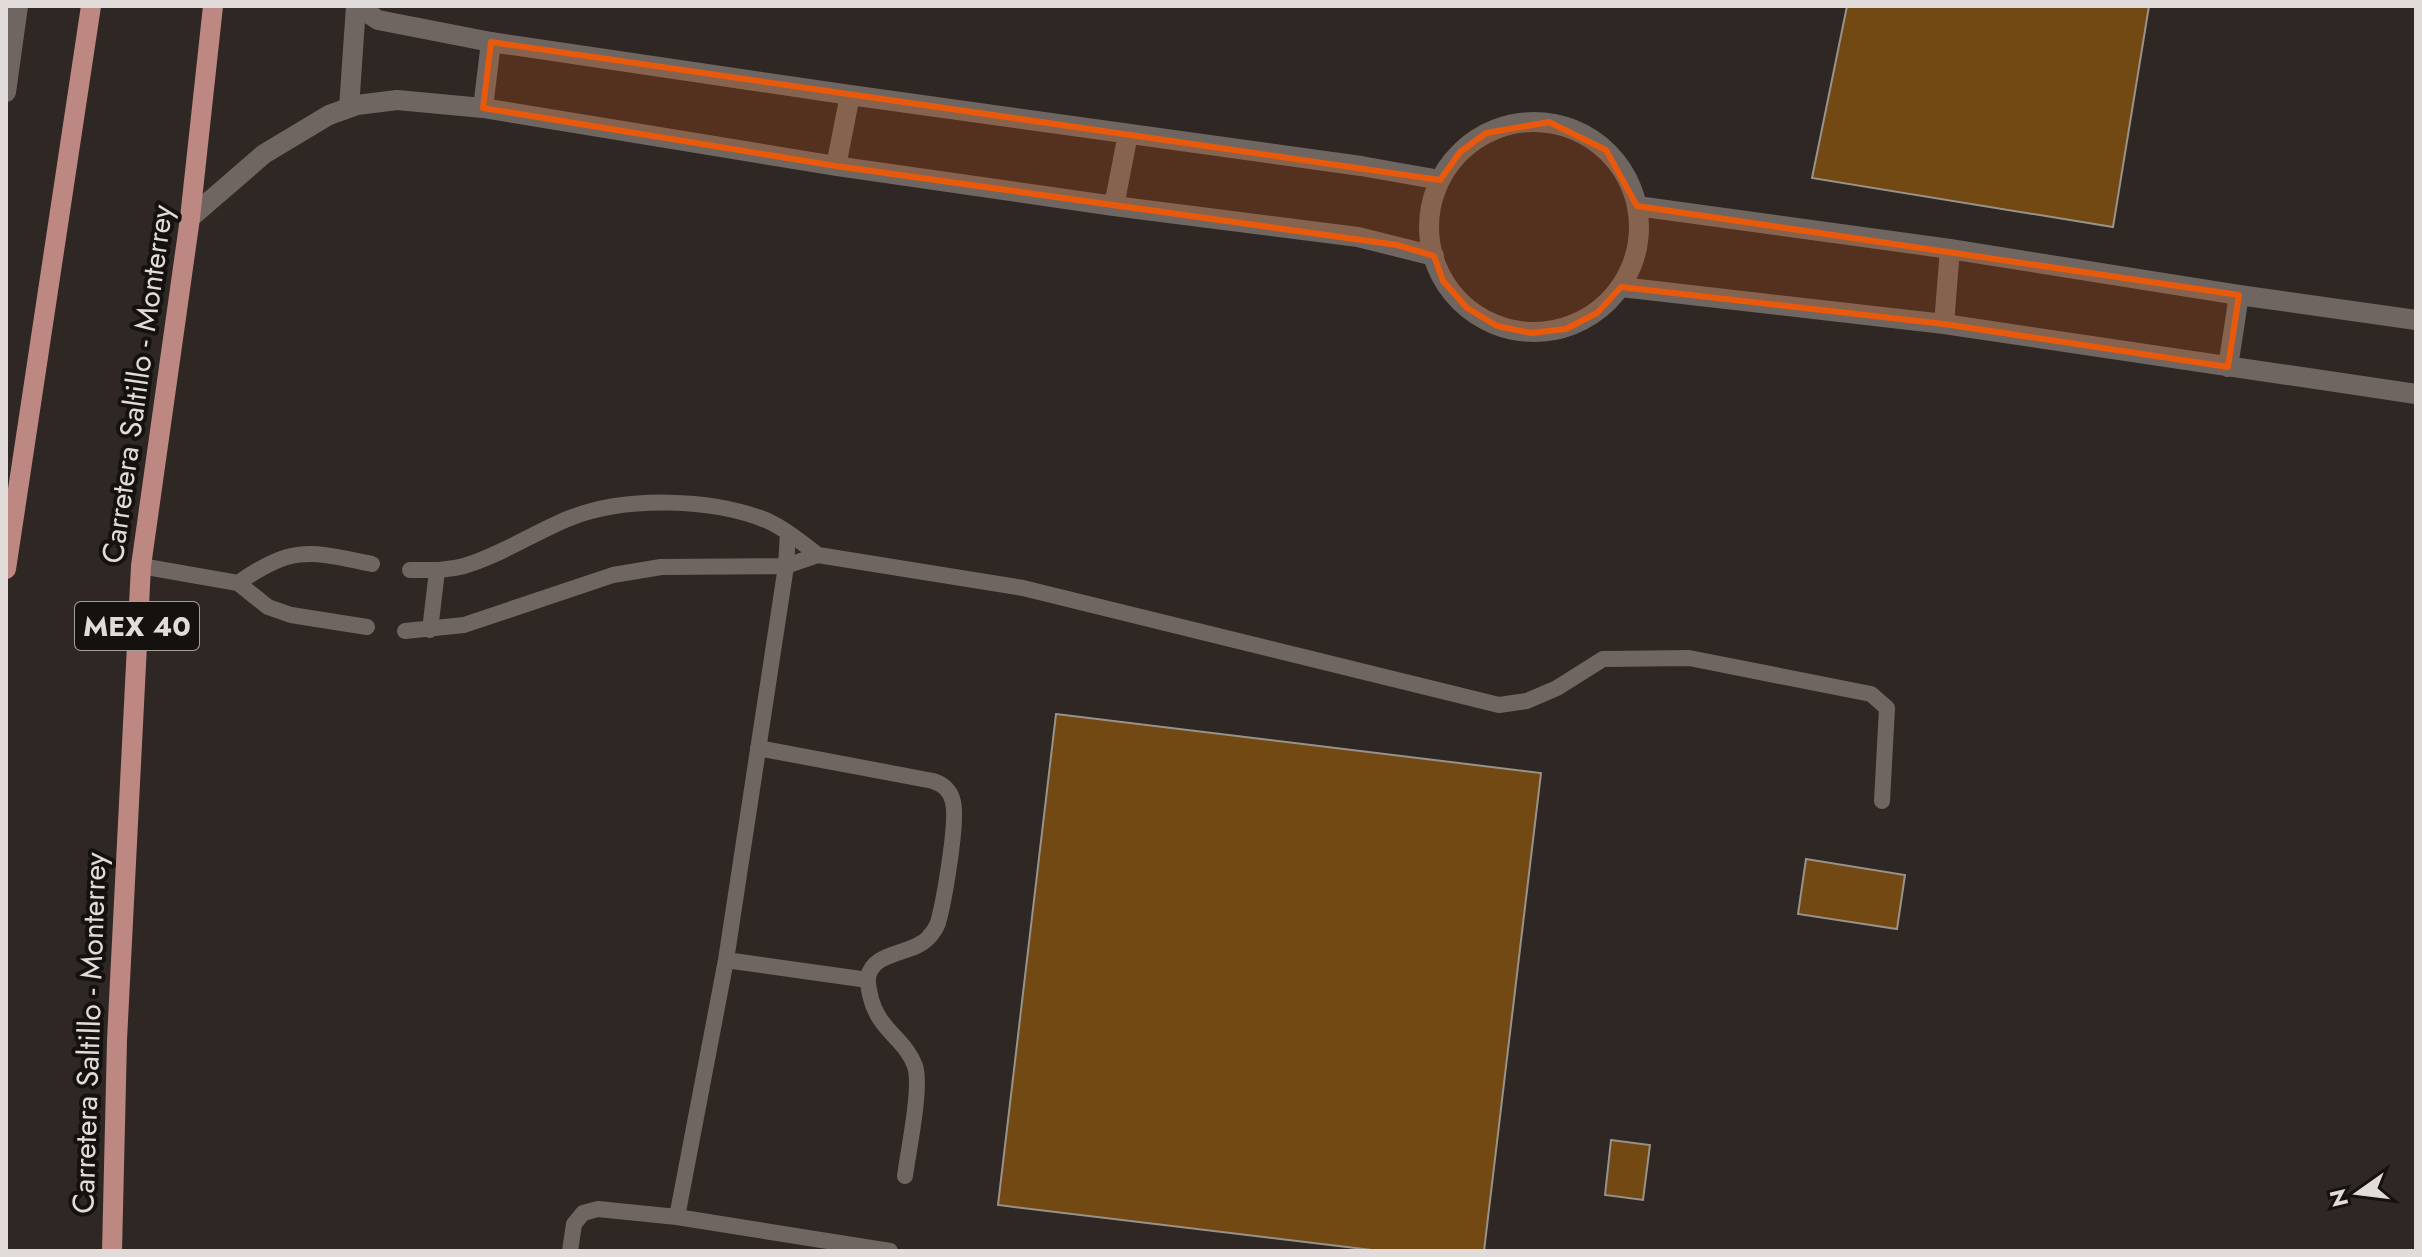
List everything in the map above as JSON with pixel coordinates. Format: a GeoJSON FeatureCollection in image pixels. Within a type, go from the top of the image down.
{"type":"FeatureCollection","features":[{"type":"Feature","properties":{"kind":"main road"},"geometry":{"type":"LineString","coordinates":[[6,569],[91,6]]}},
{"type":"Feature","properties":{"kind":"main road","name":"Carretera Saltillo - Monterrey"},"geometry":{"type":"LineString","coordinates":[[112,1251],[118,1008],[141,566],[190,218],[213,6]]}},
{"type":"Feature","properties":{"kind":"street"},"geometry":{"type":"LineString","coordinates":[[6,92],[10,38],[18,6]]}},
{"type":"Feature","properties":{"kind":"street"},"geometry":{"type":"LineString","coordinates":[[349,108],[356,6],[378,20],[491,42],[1361,166],[1440,180]]}},
{"type":"Feature","properties":{"kind":"street"},"geometry":{"type":"LineString","coordinates":[[483,108],[491,42]]}},
{"type":"Feature","properties":{"kind":"street"},"geometry":{"type":"LineString","coordinates":[[836,166],[850,95]]}},
{"type":"Feature","properties":{"kind":"street"},"geometry":{"type":"LineString","coordinates":[[190,218],[264,154],[329,115],[349,108],[397,100],[483,108],[836,166],[1358,237],[1434,256]]}},
{"type":"Feature","properties":{"kind":"street"},"geometry":{"type":"LineString","coordinates":[[1549,122],[1580,132],[1606,150],[1626,175],[1637,206],[1637,248],[1621,287],[1597,313],[1566,329],[1531,333],[1497,326],[1467,308],[1443,281],[1431,248],[1430,213],[1440,180],[1460,152],[1486,133],[1517,123],[1549,122]]}},
{"type":"Feature","properties":{"kind":"street"},"geometry":{"type":"LineString","coordinates":[[1114,206],[1128,134]]}},
{"type":"Feature","properties":{"kind":"street"},"geometry":{"type":"LineString","coordinates":[[1637,206],[1950,249],[2416,320]]}},
{"type":"Feature","properties":{"kind":"street"},"geometry":{"type":"LineString","coordinates":[[1944,324],[1950,249]]}},
{"type":"Feature","properties":{"kind":"street"},"geometry":{"type":"LineString","coordinates":[[1621,287],[1944,324],[2416,394]]}},
{"type":"Feature","properties":{"kind":"street"},"geometry":{"type":"LineString","coordinates":[[2228,367],[2239,295]]}},
{"type":"Feature","properties":{"kind":"lane"},"geometry":{"type":"LineString","coordinates":[[410,570],[437,571],[466,565],[572,517],[614,506],[666,502],[732,509],[768,522],[818,555],[1023,588],[1499,705],[1527,701],[1557,688],[1603,659],[1689,658],[1871,694],[1887,708],[1882,801]]}},
{"type":"Feature","properties":{"kind":"lane"},"geometry":{"type":"LineString","coordinates":[[677,1217],[726,960],[786,566],[788,533]]}},
{"type":"Feature","properties":{"kind":"lane"},"geometry":{"type":"LineString","coordinates":[[238,583],[284,556],[326,555],[372,564]]}},
{"type":"Feature","properties":{"kind":"lane"},"geometry":{"type":"LineString","coordinates":[[405,631],[464,625],[498,616],[613,575],[661,567],[786,566],[818,555]]}},
{"type":"Feature","properties":{"kind":"lane"},"geometry":{"type":"LineString","coordinates":[[141,566],[238,583],[268,607],[291,615],[367,627]]}},
{"type":"Feature","properties":{"kind":"lane"},"geometry":{"type":"LineString","coordinates":[[430,630],[437,571]]}},
{"type":"Feature","properties":{"kind":"lane"},"geometry":{"type":"LineString","coordinates":[[758,748],[933,781],[943,784],[953,798],[955,817],[937,926],[925,942],[880,960],[869,973],[868,980],[878,1019],[910,1056],[916,1069],[905,1176]]}},
{"type":"Feature","properties":{"kind":"lane"},"geometry":{"type":"LineString","coordinates":[[726,960],[868,980]]}},
{"type":"Feature","properties":{"kind":"lane"},"geometry":{"type":"LineString","coordinates":[[570,1251],[574,1224],[583,1213],[598,1209],[677,1217],[890,1251]]}},
{"type":"Feature","properties":{"kind":"highlighted area"},"geometry":{"type":"Polygon","coordinates":[[[491,42],[1440,180],[1460,152],[1486,133],[1549,122],[1606,150],[1637,206],[2239,295],[2228,367],[1944,324],[1621,287],[1597,313],[1566,329],[1531,333],[1497,326],[1467,308],[1443,281],[1434,256],[1397,245],[836,166],[483,108],[491,42]]]}},
{"type":"Feature","properties":{"kind":"building"},"geometry":{"type":"Polygon","coordinates":[[[1847,6],[2149,6],[2113,227],[1812,178],[1847,6]]]}},
{"type":"Feature","properties":{"kind":"building"},"geometry":{"type":"Polygon","coordinates":[[[1056,714],[1541,773],[1484,1251],[1380,1251],[998,1205],[1056,714]]]}},
{"type":"Feature","properties":{"kind":"building"},"geometry":{"type":"Polygon","coordinates":[[[1806,859],[1905,875],[1897,929],[1798,914],[1806,859]]]}},
{"type":"Feature","properties":{"kind":"building"},"geometry":{"type":"Polygon","coordinates":[[[1611,1140],[1650,1145],[1643,1200],[1605,1195],[1611,1140]]]}}]}
